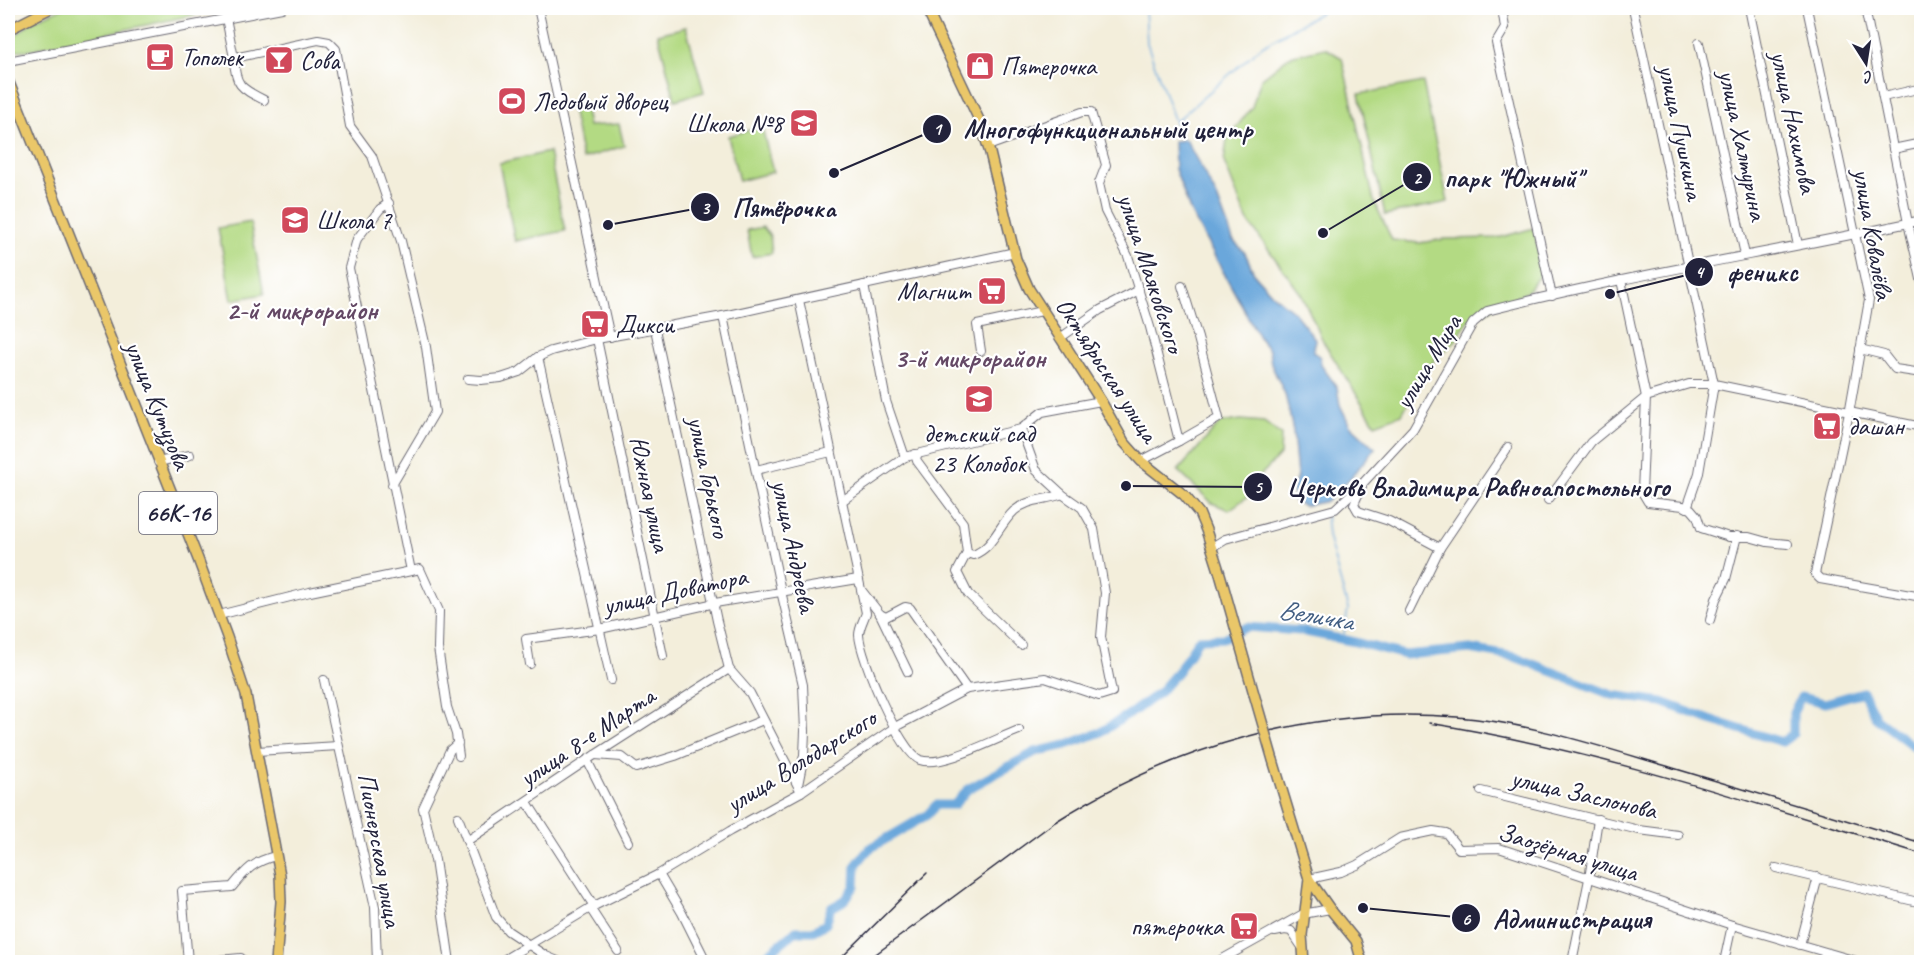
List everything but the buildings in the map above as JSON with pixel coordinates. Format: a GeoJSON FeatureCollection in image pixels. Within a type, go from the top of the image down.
{"type":"FeatureCollection","features":[{"type":"Feature","properties":{"kind":"main road"},"geometry":{"type":"LineString","coordinates":[[8,30],[51,8]]}},
{"type":"Feature","properties":{"kind":"main road","name":"Октябрьская улица"},"geometry":{"type":"LineString","coordinates":[[926,8],[980,122],[1025,281],[1101,401],[1124,442],[1141,461],[1184,495],[1199,513],[1212,547],[1309,879],[1329,909],[1356,941],[1362,963]]}},
{"type":"Feature","properties":{"kind":"main road","name":"улица Кутузова"},"geometry":{"type":"LineString","coordinates":[[8,80],[219,615],[246,695],[281,890],[276,963]]}},
{"type":"Feature","properties":{"kind":"main road","name":"Октябрьская улица"},"geometry":{"type":"LineString","coordinates":[[1304,963],[1303,914],[1309,879]]}},
{"type":"Feature","properties":{"kind":"street"},"geometry":{"type":"LineString","coordinates":[[224,8],[237,82],[246,91],[264,100]]}},
{"type":"Feature","properties":{"kind":"street"},"geometry":{"type":"LineString","coordinates":[[8,61],[282,8]]}},
{"type":"Feature","properties":{"kind":"street"},"geometry":{"type":"LineString","coordinates":[[538,8],[610,337]]}},
{"type":"Feature","properties":{"kind":"street"},"geometry":{"type":"LineString","coordinates":[[1502,8],[1505,28],[1496,43],[1552,296]]}},
{"type":"Feature","properties":{"kind":"street","name":"улица Пушкина"},"geometry":{"type":"LineString","coordinates":[[1633,8],[1714,384]]}},
{"type":"Feature","properties":{"kind":"street","name":"улица Нахимова"},"geometry":{"type":"LineString","coordinates":[[1749,8],[1798,245]]}},
{"type":"Feature","properties":{"kind":"street","name":"улица Ковалёва"},"geometry":{"type":"LineString","coordinates":[[1807,8],[1869,300],[1849,412],[1815,573],[1820,579],[1922,597]]}},
{"type":"Feature","properties":{"kind":"street"},"geometry":{"type":"LineString","coordinates":[[1865,8],[1921,278]]}},
{"type":"Feature","properties":{"kind":"street"},"geometry":{"type":"LineString","coordinates":[[234,58],[318,40],[329,42],[336,49],[350,126],[372,156],[401,241],[426,347],[435,412],[392,485]]}},
{"type":"Feature","properties":{"kind":"street","name":"улица Халтурина"},"geometry":{"type":"LineString","coordinates":[[1700,43],[1745,255]]}},
{"type":"Feature","properties":{"kind":"street"},"geometry":{"type":"LineString","coordinates":[[1883,96],[1922,88]]}},
{"type":"Feature","properties":{"kind":"street","name":"улица Маяковского"},"geometry":{"type":"LineString","coordinates":[[988,146],[1082,112],[1091,112],[1106,165],[1099,183],[1105,211],[1128,256],[1179,441]]}},
{"type":"Feature","properties":{"kind":"street"},"geometry":{"type":"LineString","coordinates":[[1893,149],[1922,143]]}},
{"type":"Feature","properties":{"kind":"street"},"geometry":{"type":"LineString","coordinates":[[389,203],[380,209],[357,238],[349,268],[411,571]]}},
{"type":"Feature","properties":{"kind":"street","name":"улица Мира"},"geometry":{"type":"LineString","coordinates":[[1212,547],[1225,539],[1335,509],[1363,483],[1413,429],[1473,323],[1487,311],[1621,280],[1922,220]]}},
{"type":"Feature","properties":{"kind":"street"},"geometry":{"type":"LineString","coordinates":[[468,379],[501,378],[519,372],[538,357],[551,351],[597,339],[723,316],[1015,252]]}},
{"type":"Feature","properties":{"kind":"street"},"geometry":{"type":"LineString","coordinates":[[1621,280],[1646,397],[1641,479],[1644,498],[1654,504],[1688,508],[1697,516],[1701,528],[1729,537],[1737,536],[1788,544]]}},
{"type":"Feature","properties":{"kind":"street"},"geometry":{"type":"LineString","coordinates":[[864,285],[886,401],[904,456]]}},
{"type":"Feature","properties":{"kind":"street"},"geometry":{"type":"LineString","coordinates":[[1141,461],[1219,418],[1182,286]]}},
{"type":"Feature","properties":{"kind":"street"},"geometry":{"type":"LineString","coordinates":[[1060,338],[1100,310],[1138,290]]}},
{"type":"Feature","properties":{"kind":"street"},"geometry":{"type":"LineString","coordinates":[[799,300],[866,613],[859,634],[871,678],[895,727],[910,754],[922,760],[950,758],[1019,730]]}},
{"type":"Feature","properties":{"kind":"street"},"geometry":{"type":"LineString","coordinates":[[981,351],[976,325],[1042,311]]}},
{"type":"Feature","properties":{"kind":"street","name":"улица Андреева"},"geometry":{"type":"LineString","coordinates":[[723,316],[781,591],[804,685],[804,755],[799,789]]}},
{"type":"Feature","properties":{"kind":"street","name":"улица Горького"},"geometry":{"type":"LineString","coordinates":[[655,329],[729,669]]}},
{"type":"Feature","properties":{"kind":"street","name":"Южная улица"},"geometry":{"type":"LineString","coordinates":[[597,339],[663,656]]}},
{"type":"Feature","properties":{"kind":"street"},"geometry":{"type":"LineString","coordinates":[[1860,349],[1884,355],[1895,369],[1922,374]]}},
{"type":"Feature","properties":{"kind":"street"},"geometry":{"type":"LineString","coordinates":[[538,357],[610,680]]}},
{"type":"Feature","properties":{"kind":"street"},"geometry":{"type":"LineString","coordinates":[[1548,500],[1592,442],[1646,397],[1689,384],[1714,384],[1922,427]]}},
{"type":"Feature","properties":{"kind":"street"},"geometry":{"type":"LineString","coordinates":[[1688,508],[1699,473],[1714,384]]}},
{"type":"Feature","properties":{"kind":"street"},"geometry":{"type":"LineString","coordinates":[[842,501],[904,456],[1021,429],[1042,412],[1101,401]]}},
{"type":"Feature","properties":{"kind":"street"},"geometry":{"type":"LineString","coordinates":[[967,553],[973,555],[985,550],[1004,521],[1016,509],[1035,499],[1048,500],[1062,494],[1036,470],[1021,429]]}},
{"type":"Feature","properties":{"kind":"street"},"geometry":{"type":"LineString","coordinates":[[1409,611],[1440,548],[1508,447]]}},
{"type":"Feature","properties":{"kind":"street"},"geometry":{"type":"LineString","coordinates":[[756,470],[831,452]]}},
{"type":"Feature","properties":{"kind":"street"},"geometry":{"type":"LineString","coordinates":[[915,454],[917,461],[963,523],[967,553],[957,572],[968,594],[1021,645]]}},
{"type":"Feature","properties":{"kind":"street"},"geometry":{"type":"LineString","coordinates":[[158,462],[190,455]]}},
{"type":"Feature","properties":{"kind":"street"},"geometry":{"type":"LineString","coordinates":[[1363,483],[1354,504],[1358,512],[1389,521],[1440,548]]}},
{"type":"Feature","properties":{"kind":"street","name":"улица Володарского"},"geometry":{"type":"LineString","coordinates":[[500,963],[592,907],[658,874],[730,831],[895,727],[967,689],[1045,678],[1099,696],[1112,692],[1101,637],[1105,593],[1094,529],[1082,508],[1062,494]]}},
{"type":"Feature","properties":{"kind":"street"},"geometry":{"type":"LineString","coordinates":[[1710,620],[1716,599],[1726,579],[1737,536]]}},
{"type":"Feature","properties":{"kind":"street"},"geometry":{"type":"LineString","coordinates":[[219,615],[310,591],[420,569],[439,611],[438,648],[447,707],[458,743],[459,756]]}},
{"type":"Feature","properties":{"kind":"street","name":"улица Доватора"},"geometry":{"type":"LineString","coordinates":[[530,664],[526,639],[600,629],[715,603],[858,579]]}},
{"type":"Feature","properties":{"kind":"street"},"geometry":{"type":"LineString","coordinates":[[860,590],[880,614],[908,672]]}},
{"type":"Feature","properties":{"kind":"street"},"geometry":{"type":"LineString","coordinates":[[880,614],[886,617],[904,607],[910,608],[967,689]]}},
{"type":"Feature","properties":{"kind":"street"},"geometry":{"type":"LineString","coordinates":[[729,669],[750,693],[799,789]]}},
{"type":"Feature","properties":{"kind":"street","name":"улица 8-е Марта"},"geometry":{"type":"LineString","coordinates":[[467,841],[587,760],[729,669]]}},
{"type":"Feature","properties":{"kind":"street","name":"Пионерская улица"},"geometry":{"type":"LineString","coordinates":[[324,680],[375,907],[377,963]]}},
{"type":"Feature","properties":{"kind":"street"},"geometry":{"type":"LineString","coordinates":[[595,755],[622,757],[636,768],[675,756],[763,720]]}},
{"type":"Feature","properties":{"kind":"street"},"geometry":{"type":"LineString","coordinates":[[450,963],[435,860],[423,808],[450,750],[458,743]]}},
{"type":"Feature","properties":{"kind":"street","name":"Пионерская улица"},"geometry":{"type":"LineString","coordinates":[[257,752],[338,746]]}},
{"type":"Feature","properties":{"kind":"street"},"geometry":{"type":"LineString","coordinates":[[587,760],[628,842]]}},
{"type":"Feature","properties":{"kind":"street","name":"улица Заслонова"},"geometry":{"type":"LineString","coordinates":[[1481,791],[1639,830],[1678,835]]}},
{"type":"Feature","properties":{"kind":"street"},"geometry":{"type":"LineString","coordinates":[[527,801],[618,951]]}},
{"type":"Feature","properties":{"kind":"street"},"geometry":{"type":"LineString","coordinates":[[458,817],[496,917],[508,931],[560,963]]}},
{"type":"Feature","properties":{"kind":"street"},"geometry":{"type":"LineString","coordinates":[[1572,963],[1589,879],[1598,819]]}},
{"type":"Feature","properties":{"kind":"street","name":"Заозёрная улица"},"geometry":{"type":"LineString","coordinates":[[1309,879],[1357,866],[1400,838],[1432,831],[1446,833],[1459,849],[1499,848],[1732,925],[1860,963]]}},
{"type":"Feature","properties":{"kind":"street"},"geometry":{"type":"LineString","coordinates":[[188,963],[182,891],[232,887],[246,870],[261,859],[276,856]]}},
{"type":"Feature","properties":{"kind":"street"},"geometry":{"type":"LineString","coordinates":[[1776,868],[1922,903]]}},
{"type":"Feature","properties":{"kind":"street"},"geometry":{"type":"LineString","coordinates":[[658,874],[682,913],[703,955]]}},
{"type":"Feature","properties":{"kind":"street"},"geometry":{"type":"LineString","coordinates":[[1800,945],[1818,877]]}},
{"type":"Feature","properties":{"kind":"street"},"geometry":{"type":"LineString","coordinates":[[1217,963],[1303,914],[1329,909]]}},
{"type":"Feature","properties":{"kind":"street"},"geometry":{"type":"LineString","coordinates":[[1724,963],[1732,925]]}},
{"type":"Feature","properties":{"kind":"street"},"geometry":{"type":"LineString","coordinates":[[1268,934],[1291,931],[1303,948]]}},
{"type":"Feature","properties":{"kind":"street"},"geometry":{"type":"LineString","coordinates":[[196,963],[241,958],[244,963]]}},
{"type":"Feature","properties":{"kind":"green space"},"geometry":{"type":"Polygon","coordinates":[[[62,8],[212,8],[213,11],[28,50],[12,51],[10,40],[33,21],[62,8]]]}},
{"type":"Feature","properties":{"kind":"green space"},"geometry":{"type":"Polygon","coordinates":[[[686,27],[704,92],[675,100],[658,34],[686,27]]]}},
{"type":"Feature","properties":{"kind":"green space"},"geometry":{"type":"Polygon","coordinates":[[[1325,48],[1342,58],[1374,201],[1392,240],[1419,243],[1446,239],[1498,238],[1534,228],[1542,272],[1527,292],[1469,320],[1454,343],[1436,358],[1402,414],[1375,424],[1324,343],[1301,294],[1247,220],[1224,162],[1227,139],[1252,107],[1261,79],[1290,56],[1325,48]]]}},
{"type":"Feature","properties":{"kind":"green space"},"geometry":{"type":"Polygon","coordinates":[[[1423,82],[1448,202],[1385,215],[1359,94],[1423,82]]]}},
{"type":"Feature","properties":{"kind":"green space"},"geometry":{"type":"Polygon","coordinates":[[[583,100],[588,126],[619,124],[624,146],[582,159],[571,103],[583,100]]]}},
{"type":"Feature","properties":{"kind":"green space"},"geometry":{"type":"Polygon","coordinates":[[[762,127],[773,172],[739,181],[728,136],[762,127]]]}},
{"type":"Feature","properties":{"kind":"green space"},"geometry":{"type":"Polygon","coordinates":[[[549,152],[565,231],[515,241],[499,163],[549,152]]]}},
{"type":"Feature","properties":{"kind":"green space"},"geometry":{"type":"Polygon","coordinates":[[[250,222],[264,294],[232,300],[218,228],[250,222]]]}},
{"type":"Feature","properties":{"kind":"green space"},"geometry":{"type":"Polygon","coordinates":[[[763,227],[770,236],[772,253],[752,257],[747,230],[763,227]]]}},
{"type":"Feature","properties":{"kind":"green space"},"geometry":{"type":"Polygon","coordinates":[[[1241,420],[1264,422],[1281,435],[1280,455],[1261,475],[1247,497],[1229,510],[1212,503],[1178,471],[1220,423],[1241,420]]]}},
{"type":"Feature","properties":{"kind":"water"},"geometry":{"type":"Polygon","coordinates":[[[1186,140],[1217,197],[1233,240],[1245,253],[1255,275],[1272,294],[1293,311],[1316,340],[1313,352],[1320,357],[1321,365],[1337,387],[1340,405],[1350,425],[1375,448],[1328,501],[1304,506],[1294,501],[1293,490],[1297,476],[1293,431],[1285,394],[1271,364],[1269,350],[1260,339],[1191,213],[1175,169],[1174,141],[1186,140]]]}},
{"type":"Feature","properties":{"kind":"waterway"},"geometry":{"type":"LineString","coordinates":[[1145,8],[1147,43],[1175,122]]}},
{"type":"Feature","properties":{"kind":"waterway"},"geometry":{"type":"LineString","coordinates":[[1183,141],[1175,122],[1262,46],[1328,8]]}},
{"type":"Feature","properties":{"kind":"waterway"},"geometry":{"type":"LineString","coordinates":[[1326,514],[1328,536],[1348,609],[1343,640]]}},
{"type":"Feature","properties":{"kind":"waterway","name":"Величка"},"geometry":{"type":"LineString","coordinates":[[758,962],[796,931],[813,931],[826,924],[831,908],[845,900],[855,886],[856,865],[869,849],[927,815],[936,805],[954,805],[968,789],[1035,752],[1066,745],[1101,732],[1160,692],[1178,671],[1199,639],[1223,638],[1247,627],[1301,631],[1405,655],[1470,649],[1515,657],[1612,695],[1662,702],[1710,720],[1782,742],[1793,734],[1793,713],[1801,697],[1825,703],[1863,692],[1876,718],[1922,753]]}},
{"type":"Feature","properties":{"kind":"railway"},"geometry":{"type":"LineString","coordinates":[[865,962],[1055,822],[1101,795],[1197,752],[1247,736],[1299,725],[1351,718],[1404,715],[1457,717],[1539,730],[1620,752],[1922,843]]}},
{"type":"Feature","properties":{"kind":"railway"},"geometry":{"type":"LineString","coordinates":[[1429,723],[1492,734],[1616,763],[1922,854]]}},
{"type":"Feature","properties":{"kind":"railway"},"geometry":{"type":"LineString","coordinates":[[837,962],[927,873]]}},
{"type":"Feature","properties":{"kind":"place","name":"Тополек"},"geometry":{"type":"Point","coordinates":[160,57]}},
{"type":"Feature","properties":{"kind":"place","name":"Сова"},"geometry":{"type":"Point","coordinates":[279,60]}},
{"type":"Feature","properties":{"kind":"place","name":"Пятерочка"},"geometry":{"type":"Point","coordinates":[980,66]}},
{"type":"Feature","properties":{"kind":"place","name":"Ледовый дворец"},"geometry":{"type":"Point","coordinates":[512,101]}},
{"type":"Feature","properties":{"kind":"place","name":"Школа №8"},"geometry":{"type":"Point","coordinates":[804,123]}},
{"type":"Feature","properties":{"kind":"place","name":"Многофункциональный центр"},"geometry":{"type":"Point","coordinates":[834,173]}},
{"type":"Feature","properties":{"kind":"place","name":"Школа 7"},"geometry":{"type":"Point","coordinates":[295,220]}},
{"type":"Feature","properties":{"kind":"place","name":"Пятёрочка"},"geometry":{"type":"Point","coordinates":[608,225]}},
{"type":"Feature","properties":{"kind":"place","name":"парк \"Южный\""},"geometry":{"type":"Point","coordinates":[1323,233]}},
{"type":"Feature","properties":{"kind":"place","name":"Магнит"},"geometry":{"type":"Point","coordinates":[992,291]}},
{"type":"Feature","properties":{"kind":"place","name":"феникс"},"geometry":{"type":"Point","coordinates":[1610,294]}},
{"type":"Feature","properties":{"kind":"place","name":"Дикси"},"geometry":{"type":"Point","coordinates":[595,324]}},
{"type":"Feature","properties":{"kind":"place","name":"детский сад 23 Колобок"},"geometry":{"type":"Point","coordinates":[979,399]}},
{"type":"Feature","properties":{"kind":"place","name":"дашан"},"geometry":{"type":"Point","coordinates":[1827,426]}},
{"type":"Feature","properties":{"kind":"place","name":"Церковь Владимира Равноапостольного"},"geometry":{"type":"Point","coordinates":[1126,486]}},
{"type":"Feature","properties":{"kind":"place","name":"Администрация"},"geometry":{"type":"Point","coordinates":[1363,908]}},
{"type":"Feature","properties":{"kind":"place","name":"пятерочка"},"geometry":{"type":"Point","coordinates":[1244,926]}},
{"type":"Feature","properties":{"kind":"district","name":"2-й микрорайон"},"geometry":{"type":"Point","coordinates":[302,310]}},
{"type":"Feature","properties":{"kind":"district","name":"3-й микрорайон"},"geometry":{"type":"Point","coordinates":[970,358]}}]}
